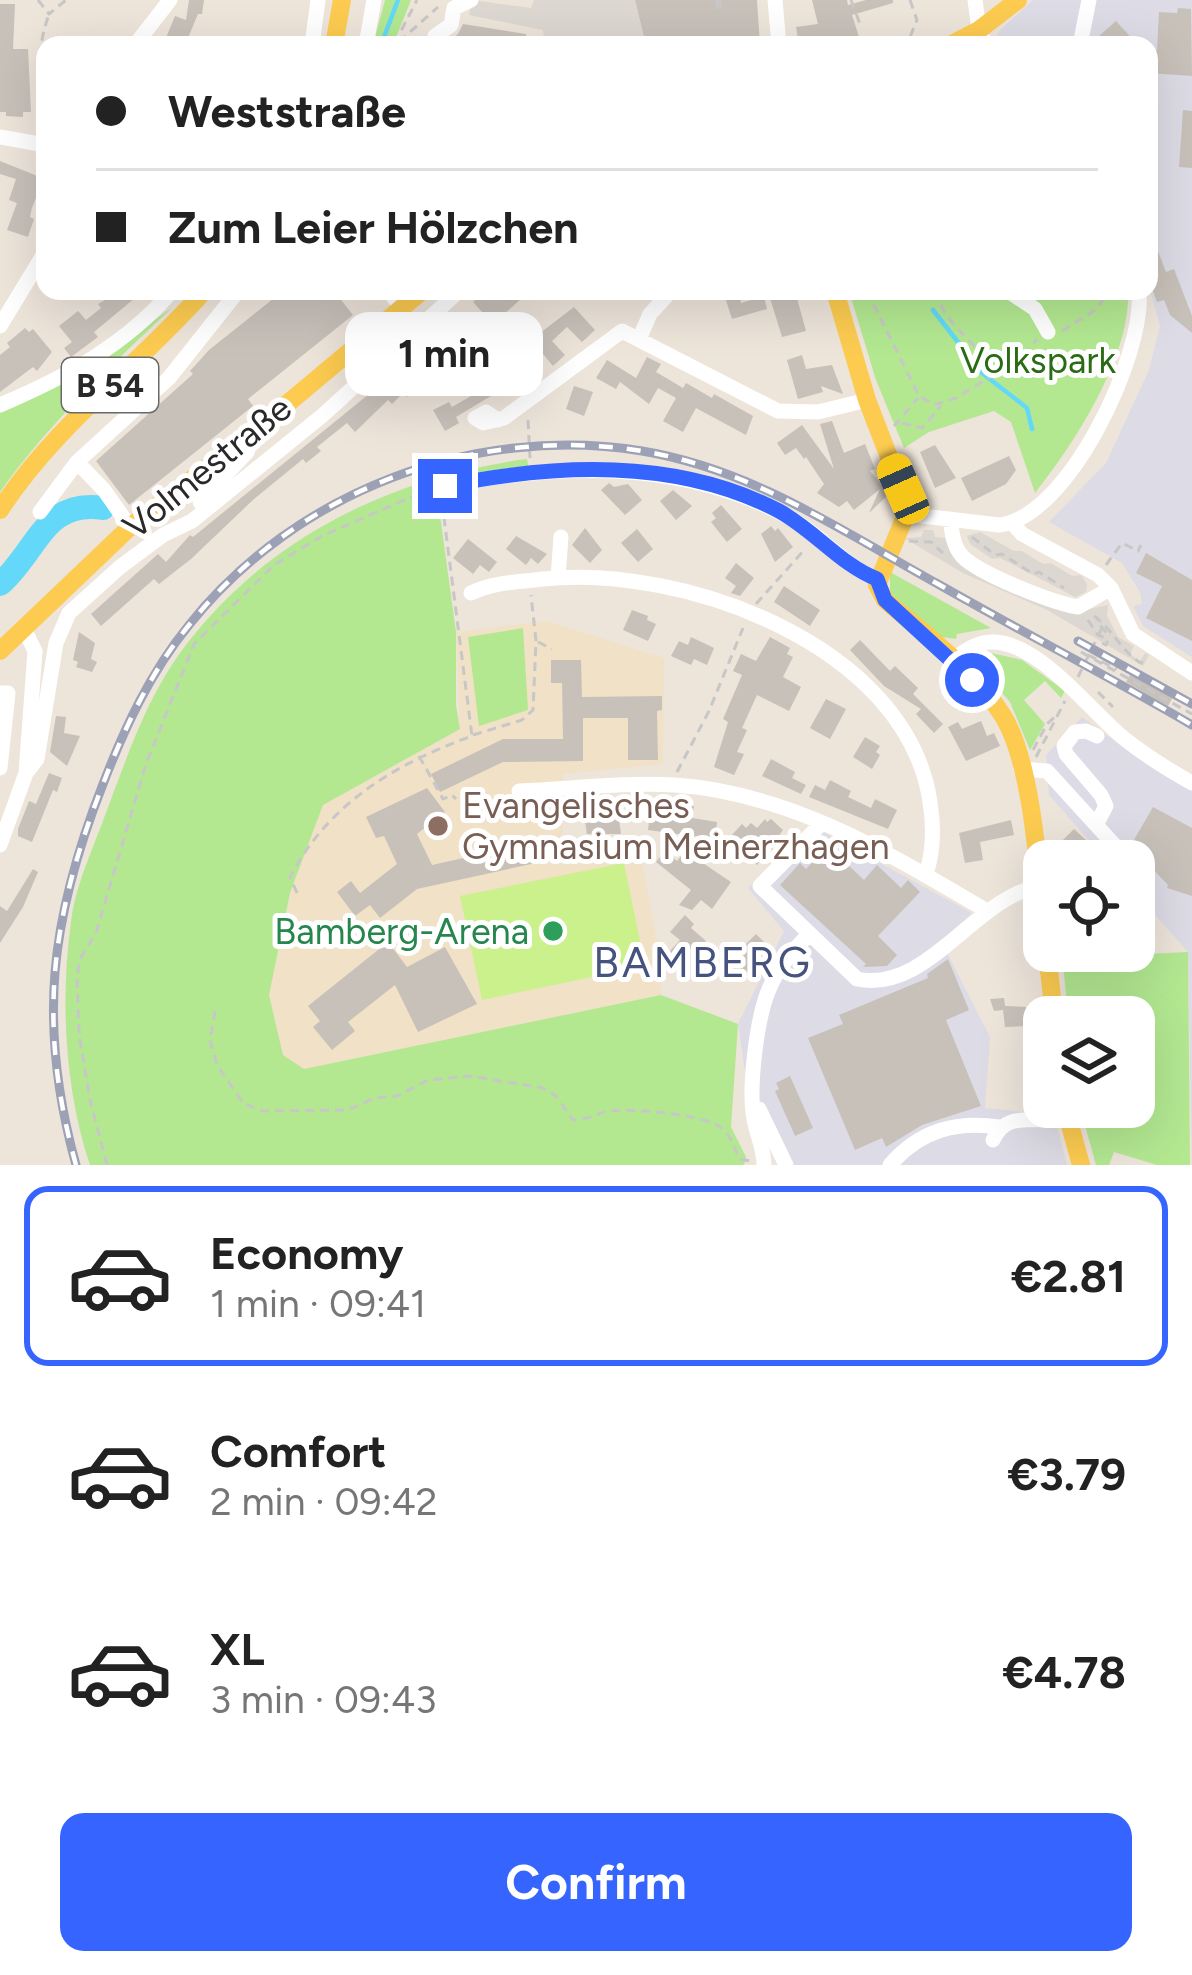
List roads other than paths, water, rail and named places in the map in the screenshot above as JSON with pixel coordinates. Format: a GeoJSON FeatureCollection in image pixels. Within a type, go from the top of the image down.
{"type":"FeatureCollection","features":[{"type":"Feature","properties":{"kind":"main road"},"geometry":{"type":"LineString","coordinates":[[336,36],[342,0]]}},
{"type":"Feature","properties":{"kind":"main road"},"geometry":{"type":"LineString","coordinates":[[983,36],[1018,0]]}},
{"type":"Feature","properties":{"kind":"main road","name":"B 54"},"geometry":{"type":"LineString","coordinates":[[0,510],[65,428],[195,300]]}},
{"type":"Feature","properties":{"kind":"main road","name":"Volmestraße"},"geometry":{"type":"LineString","coordinates":[[0,651],[130,527],[412,300]]}},
{"type":"Feature","properties":{"kind":"main road"},"geometry":{"type":"LineString","coordinates":[[838,300],[875,422],[903,489],[906,514],[877,579],[885,600],[952,660],[1002,714],[1026,761],[1035,840]]}},
{"type":"Feature","properties":{"kind":"main road"},"geometry":{"type":"LineString","coordinates":[[1071,1128],[1081,1165]]}},
{"type":"Feature","properties":{"kind":"street"},"geometry":{"type":"LineString","coordinates":[[143,36],[170,0]]}},
{"type":"Feature","properties":{"kind":"street"},"geometry":{"type":"LineString","coordinates":[[313,36],[318,0]]}},
{"type":"Feature","properties":{"kind":"street"},"geometry":{"type":"LineString","coordinates":[[368,36],[374,0]]}},
{"type":"Feature","properties":{"kind":"street"},"geometry":{"type":"LineString","coordinates":[[435,36],[451,25],[454,8],[471,0]]}},
{"type":"Feature","properties":{"kind":"street"},"geometry":{"type":"LineString","coordinates":[[776,0],[778,36]]}},
{"type":"Feature","properties":{"kind":"street"},"geometry":{"type":"LineString","coordinates":[[975,0],[982,36]]}},
{"type":"Feature","properties":{"kind":"street"},"geometry":{"type":"LineString","coordinates":[[1082,36],[1089,0]]}},
{"type":"Feature","properties":{"kind":"street"},"geometry":{"type":"LineString","coordinates":[[0,137],[36,144]]}},
{"type":"Feature","properties":{"kind":"street"},"geometry":{"type":"LineString","coordinates":[[0,326],[36,267]]}},
{"type":"Feature","properties":{"kind":"street"},"geometry":{"type":"LineString","coordinates":[[0,404],[58,381],[94,360],[164,300]]}},
{"type":"Feature","properties":{"kind":"street"},"geometry":{"type":"LineString","coordinates":[[40,512],[77,462],[169,378],[231,300]]}},
{"type":"Feature","properties":{"kind":"street"},"geometry":{"type":"LineString","coordinates":[[396,300],[403,308]]}},
{"type":"Feature","properties":{"kind":"street"},"geometry":{"type":"LineString","coordinates":[[0,845],[26,773],[38,759],[56,643],[69,614],[120,567],[192,521],[322,415],[449,300]]}},
{"type":"Feature","properties":{"kind":"street"},"geometry":{"type":"LineString","coordinates":[[640,337],[663,300]]}},
{"type":"Feature","properties":{"kind":"street"},"geometry":{"type":"LineString","coordinates":[[1022,300],[1035,309],[1048,332]]}},
{"type":"Feature","properties":{"kind":"street"},"geometry":{"type":"LineString","coordinates":[[906,514],[1013,524],[1031,513],[1074,464],[1110,406],[1130,356],[1139,300]]}},
{"type":"Feature","properties":{"kind":"street"},"geometry":{"type":"LineString","coordinates":[[498,420],[622,331],[778,411],[818,412],[868,400]]}},
{"type":"Feature","properties":{"kind":"street"},"geometry":{"type":"LineString","coordinates":[[178,527],[247,452],[257,429]]}},
{"type":"Feature","properties":{"kind":"street"},"geometry":{"type":"LineString","coordinates":[[77,462],[130,527]]}},
{"type":"Feature","properties":{"kind":"street"},"geometry":{"type":"LineString","coordinates":[[445,486],[499,475],[586,468],[640,472],[734,493],[770,507],[877,579]]}},
{"type":"Feature","properties":{"kind":"street"},"geometry":{"type":"LineString","coordinates":[[950,520],[953,540],[963,556],[1047,597],[1078,607],[1111,588]]}},
{"type":"Feature","properties":{"kind":"street"},"geometry":{"type":"LineString","coordinates":[[1013,524],[1022,534],[1091,569],[1111,588],[1133,634],[1192,673]]}},
{"type":"Feature","properties":{"kind":"street"},"geometry":{"type":"LineString","coordinates":[[558,577],[561,537]]}},
{"type":"Feature","properties":{"kind":"street"},"geometry":{"type":"LineString","coordinates":[[471,593],[487,586],[558,577],[656,583],[751,612],[798,637],[836,663],[889,710],[909,735],[926,776],[932,813],[934,842],[926,874]]}},
{"type":"Feature","properties":{"kind":"street"},"geometry":{"type":"LineString","coordinates":[[24,629],[35,651],[26,773]]}},
{"type":"Feature","properties":{"kind":"street"},"geometry":{"type":"LineString","coordinates":[[952,660],[990,641],[1021,651],[1058,676],[1123,737],[1192,783]]}},
{"type":"Feature","properties":{"kind":"street"},"geometry":{"type":"LineString","coordinates":[[0,693],[8,693],[0,768]]}},
{"type":"Feature","properties":{"kind":"street"},"geometry":{"type":"LineString","coordinates":[[1097,736],[1075,732],[1064,746],[1106,806],[1097,824]]}},
{"type":"Feature","properties":{"kind":"street"},"geometry":{"type":"LineString","coordinates":[[1026,761],[1047,771],[1111,840]]}},
{"type":"Feature","properties":{"kind":"street"},"geometry":{"type":"LineString","coordinates":[[519,790],[673,785],[763,800],[926,874],[987,911]]}},
{"type":"Feature","properties":{"kind":"street"},"geometry":{"type":"LineString","coordinates":[[822,823],[760,886],[857,979],[874,983],[934,955],[987,911],[1023,891]]}},
{"type":"Feature","properties":{"kind":"street"},"geometry":{"type":"LineString","coordinates":[[764,1161],[753,1118],[756,1056],[768,989],[809,934]]}},
{"type":"Feature","properties":{"kind":"street"},"geometry":{"type":"LineString","coordinates":[[754,1101],[786,1165]]}},
{"type":"Feature","properties":{"kind":"street"},"geometry":{"type":"LineString","coordinates":[[890,1165],[918,1141],[954,1125],[967,1122],[996,1134],[1013,1118],[1023,1119]]}},
{"type":"Feature","properties":{"kind":"waterway"},"geometry":{"type":"LineString","coordinates":[[384,36],[398,0]]}},
{"type":"Feature","properties":{"kind":"waterway"},"geometry":{"type":"LineString","coordinates":[[933,310],[982,373],[1027,408],[1032,429]]}},
{"type":"Feature","properties":{"kind":"waterway"},"geometry":{"type":"LineString","coordinates":[[0,584],[54,520],[83,507],[103,508]]}},
{"type":"Feature","properties":{"kind":"railway"},"geometry":{"type":"LineString","coordinates":[[76,1165],[56,1065],[55,972],[61,927],[85,833],[130,721],[175,643],[232,578],[281,537],[335,504],[392,478],[453,459],[515,448],[578,445],[642,451],[721,472],[795,504],[1192,725]]}},
{"type":"Feature","properties":{"kind":"railway"},"geometry":{"type":"LineString","coordinates":[[1078,641],[1192,704]]}},
{"type":"Feature","properties":{"kind":"place","name":"Evangelisches Gymnasium Meinerzhagen"},"geometry":{"type":"Point","coordinates":[438,826]}},
{"type":"Feature","properties":{"kind":"place","name":"Bamberg-Arena"},"geometry":{"type":"Point","coordinates":[553,931]}},
{"type":"Feature","properties":{"kind":"district","name":"BAMBERG"},"geometry":{"type":"Point","coordinates":[703,962]}},
{"type":"Feature","properties":{"kind":"park label","name":"Volkspark"},"geometry":{"type":"Point","coordinates":[1038,360]}}]}
